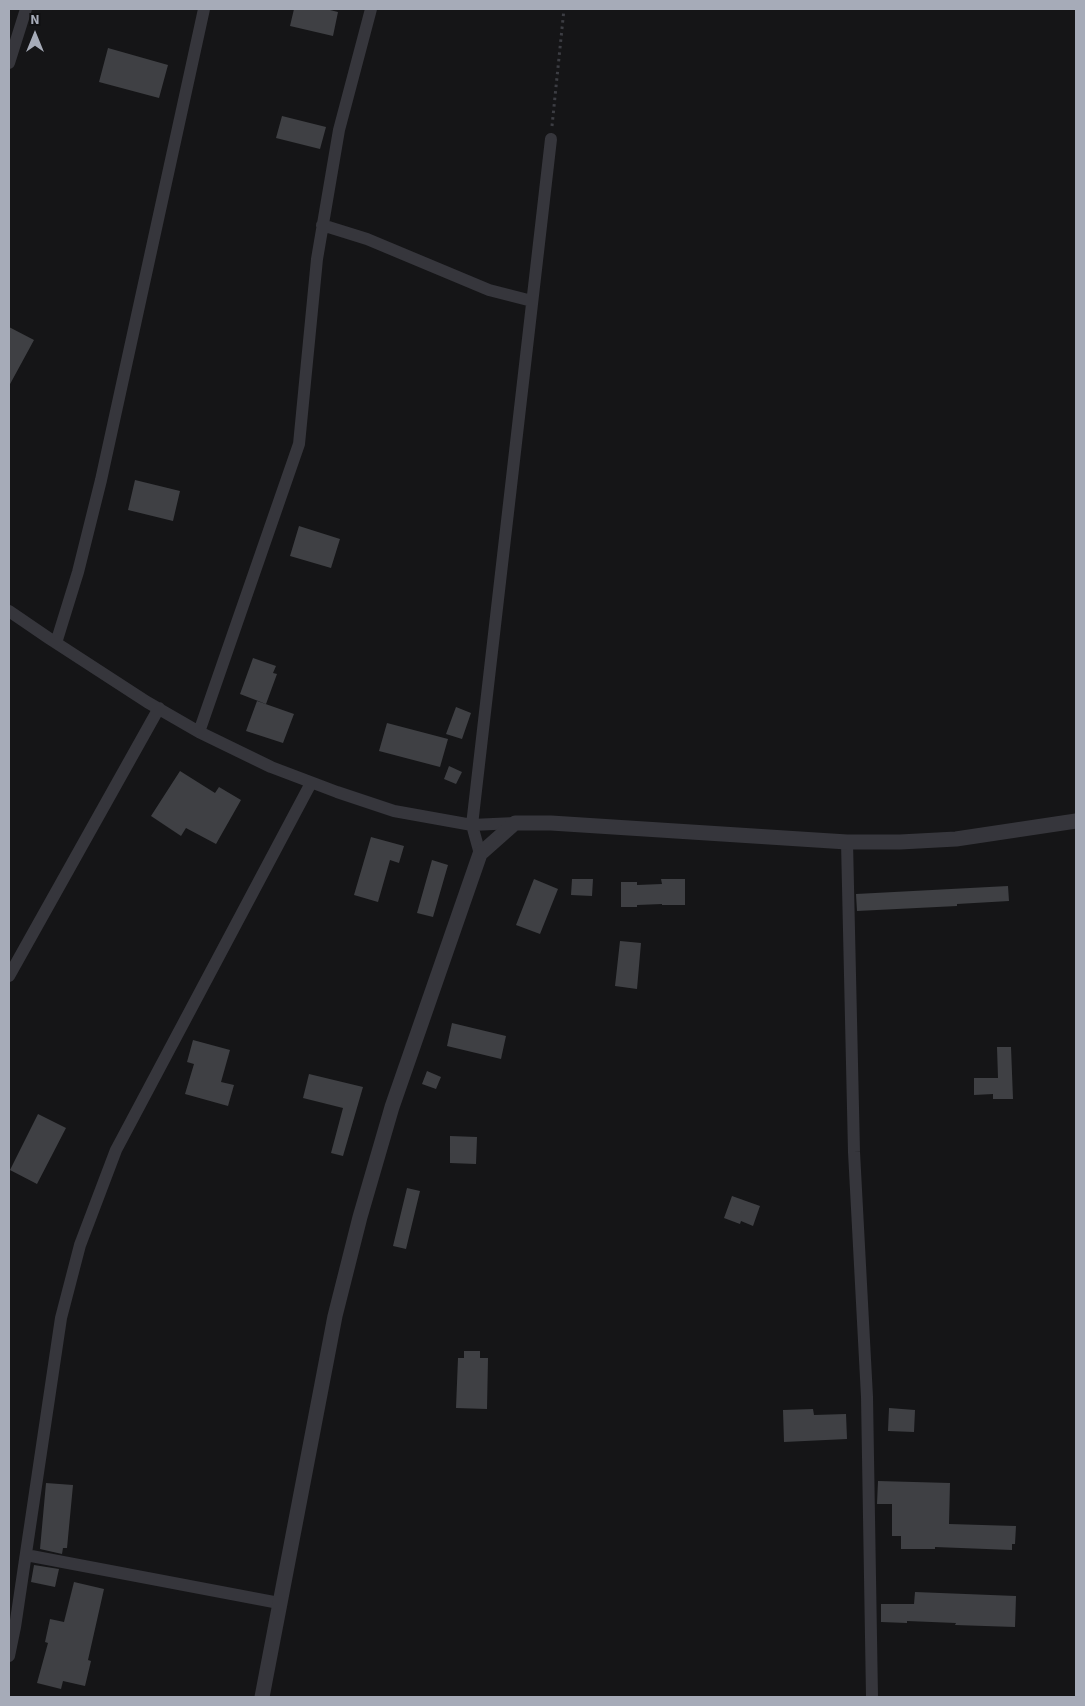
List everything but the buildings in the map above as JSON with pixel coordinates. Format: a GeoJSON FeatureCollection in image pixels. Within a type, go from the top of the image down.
{"type":"FeatureCollection","features":[{"type":"Feature","properties":{"kind":"street"},"geometry":{"type":"LineString","coordinates":[[9,63],[26,9]]}},
{"type":"Feature","properties":{"kind":"street"},"geometry":{"type":"LineString","coordinates":[[56,643],[78,572],[101,480],[204,9]]}},
{"type":"Feature","properties":{"kind":"street"},"geometry":{"type":"LineString","coordinates":[[199,732],[300,444],[317,259],[322,225],[339,130],[371,9]]}},
{"type":"Feature","properties":{"kind":"street"},"geometry":{"type":"LineString","coordinates":[[480,854],[472,825],[551,139]]}},
{"type":"Feature","properties":{"kind":"street"},"geometry":{"type":"LineString","coordinates":[[322,225],[367,239],[489,290],[532,301]]}},
{"type":"Feature","properties":{"kind":"street"},"geometry":{"type":"LineString","coordinates":[[9,611],[56,643],[199,732],[271,767],[336,792],[394,811],[472,825],[551,823],[847,842],[956,839],[1076,821]]}},
{"type":"Feature","properties":{"kind":"street"},"geometry":{"type":"LineString","coordinates":[[9,976],[159,708]]}},
{"type":"Feature","properties":{"kind":"street"},"geometry":{"type":"LineString","coordinates":[[9,1656],[62,1318],[80,1245],[116,1150],[311,782]]}},
{"type":"Feature","properties":{"kind":"street"},"geometry":{"type":"LineString","coordinates":[[262,1697],[335,1316],[360,1217],[392,1107],[480,854],[515,823]]}},
{"type":"Feature","properties":{"kind":"street"},"geometry":{"type":"LineString","coordinates":[[847,842],[854,1152],[867,1397],[872,1697]]}},
{"type":"Feature","properties":{"kind":"street"},"geometry":{"type":"LineString","coordinates":[[26,1555],[279,1603]]}},
{"type":"Feature","properties":{"kind":"path"},"geometry":{"type":"LineString","coordinates":[[551,139],[564,9]]}}]}
